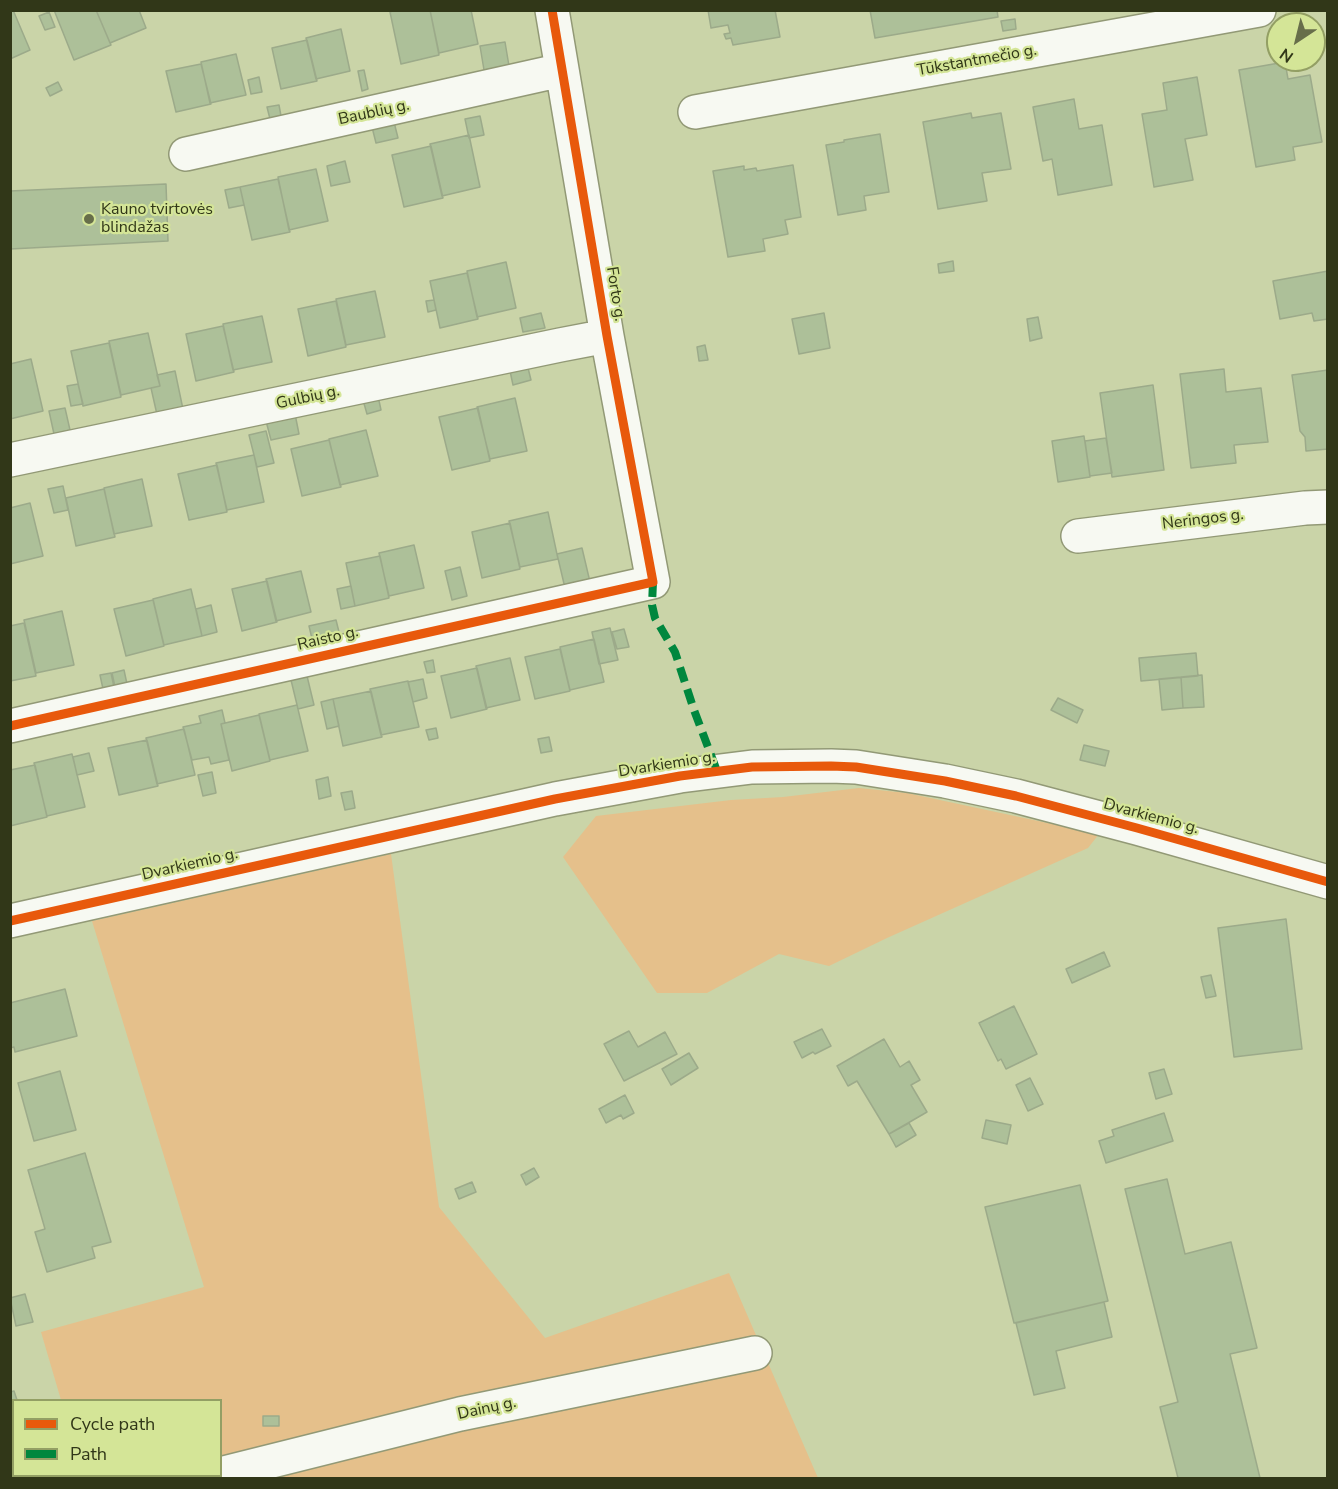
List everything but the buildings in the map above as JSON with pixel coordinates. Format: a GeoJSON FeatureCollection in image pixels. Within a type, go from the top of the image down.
{"type":"FeatureCollection","features":[{"type":"Feature","properties":{"kind":"street","name":"Forto g."},"geometry":{"type":"LineString","coordinates":[[552,10],[607,336],[653,582]]}},
{"type":"Feature","properties":{"kind":"street","name":"Tūkstantmečio g."},"geometry":{"type":"LineString","coordinates":[[695,112],[1259,10]]}},
{"type":"Feature","properties":{"kind":"street","name":"Baublių g."},"geometry":{"type":"LineString","coordinates":[[186,154],[562,70]]}},
{"type":"Feature","properties":{"kind":"street","name":"Gulbių g."},"geometry":{"type":"LineString","coordinates":[[10,460],[607,336]]}},
{"type":"Feature","properties":{"kind":"street","name":"Neringos g."},"geometry":{"type":"LineString","coordinates":[[1078,536],[1328,507]]}},
{"type":"Feature","properties":{"kind":"street","name":"Raisto g."},"geometry":{"type":"LineString","coordinates":[[10,726],[653,582]]}},
{"type":"Feature","properties":{"kind":"street","name":"Dvarkiemio g."},"geometry":{"type":"LineString","coordinates":[[10,921],[555,799],[752,767],[856,767],[945,781],[1027,799],[1137,828],[1328,882]]}},
{"type":"Feature","properties":{"kind":"street","name":"Dainų g."},"geometry":{"type":"LineString","coordinates":[[222,1474],[460,1414],[754,1353]]}},
{"type":"Feature","properties":{"kind":"shaded area"},"geometry":{"type":"Polygon","coordinates":[[[859,788],[907,793],[1099,834],[1088,848],[829,966],[779,954],[707,993],[657,993],[563,857],[596,816],[859,788]]]}},
{"type":"Feature","properties":{"kind":"shaded area"},"geometry":{"type":"Polygon","coordinates":[[[391,854],[439,1207],[545,1338],[729,1273],[818,1478],[84,1478],[222,1477],[222,1399],[61,1399],[41,1332],[204,1287],[92,921],[391,854]]]}},
{"type":"Feature","properties":{"kind":"marked path"},"geometry":{"type":"LineString","coordinates":[[653,582],[652,605],[655,618],[675,652],[717,771]]}},
{"type":"Feature","properties":{"kind":"cycle path"},"geometry":{"type":"LineString","coordinates":[[10,726],[653,582],[607,336],[552,10]]}},
{"type":"Feature","properties":{"kind":"cycle path"},"geometry":{"type":"LineString","coordinates":[[10,921],[555,799],[680,776],[752,767],[856,767],[945,781],[1016,796],[1328,882]]}},
{"type":"Feature","properties":{"kind":"place","name":"Kauno tvirtovės blindažas"},"geometry":{"type":"Point","coordinates":[89,219]}}]}
